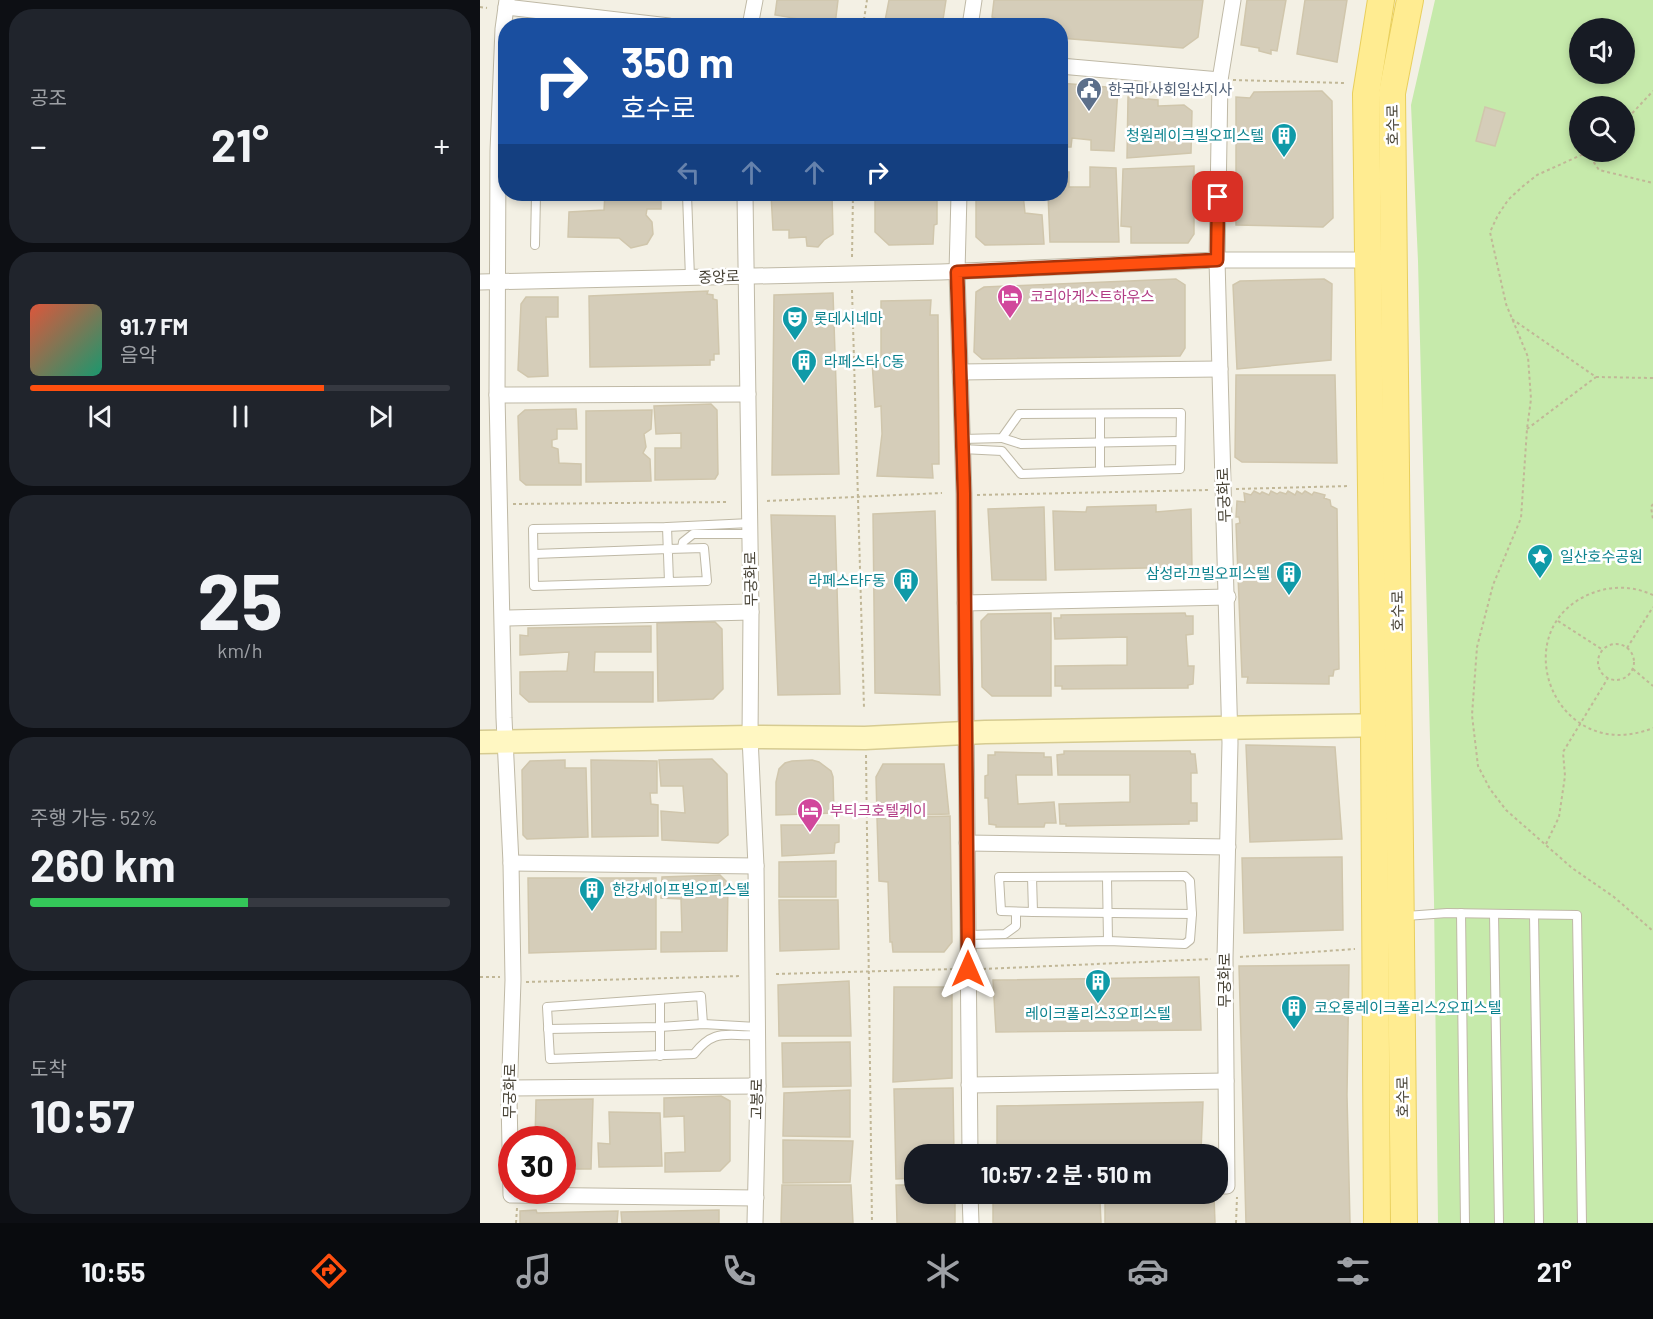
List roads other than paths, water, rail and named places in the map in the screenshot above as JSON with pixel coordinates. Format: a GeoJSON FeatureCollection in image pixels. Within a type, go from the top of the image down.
{"type":"FeatureCollection","features":[{"type":"Feature","properties":{"kind":"main road","name":"호수로"},"geometry":{"type":"LineString","coordinates":[[1377,1223],[1374,725],[1366,260],[1366,94],[1381,0]]}},
{"type":"Feature","properties":{"kind":"main road","name":"호수로"},"geometry":{"type":"LineString","coordinates":[[1404,1223],[1392,93],[1410,0]]}},
{"type":"Feature","properties":{"kind":"main road"},"geometry":{"type":"LineString","coordinates":[[480,742],[750,737],[865,738],[1399,724]]}},
{"type":"Feature","properties":{"kind":"street"},"geometry":{"type":"LineString","coordinates":[[751,18],[754,0]]}},
{"type":"Feature","properties":{"kind":"street"},"geometry":{"type":"LineString","coordinates":[[971,18],[974,0]]}},
{"type":"Feature","properties":{"kind":"street","name":"무궁화로"},"geometry":{"type":"LineString","coordinates":[[1227,1144],[1225,958],[1230,729],[1217,260],[1233,0]]}},
{"type":"Feature","properties":{"kind":"street"},"geometry":{"type":"LineString","coordinates":[[506,4],[551,18]]}},
{"type":"Feature","properties":{"kind":"street"},"geometry":{"type":"LineString","coordinates":[[1068,67],[1227,80]]}},
{"type":"Feature","properties":{"kind":"street","name":"무궁화로"},"geometry":{"type":"LineString","coordinates":[[500,201],[497,395],[505,742],[512,863],[511,1195],[756,1198]]}},
{"type":"Feature","properties":{"kind":"street","name":"무궁화로"},"geometry":{"type":"LineString","coordinates":[[745,201],[751,612],[750,737],[756,866],[757,975]]}},
{"type":"Feature","properties":{"kind":"street"},"geometry":{"type":"LineString","coordinates":[[959,201],[957,272],[962,444],[970,1144]]}},
{"type":"Feature","properties":{"kind":"street"},"geometry":{"type":"LineString","coordinates":[[957,272],[1217,260],[1366,260]]}},
{"type":"Feature","properties":{"kind":"street","name":"중앙로"},"geometry":{"type":"LineString","coordinates":[[480,282],[957,272]]}},
{"type":"Feature","properties":{"kind":"street"},"geometry":{"type":"LineString","coordinates":[[960,372],[1220,369]]}},
{"type":"Feature","properties":{"kind":"street"},"geometry":{"type":"LineString","coordinates":[[497,395],[748,394]]}},
{"type":"Feature","properties":{"kind":"street"},"geometry":{"type":"LineString","coordinates":[[964,603],[1228,597]]}},
{"type":"Feature","properties":{"kind":"street"},"geometry":{"type":"LineString","coordinates":[[503,618],[751,612]]}},
{"type":"Feature","properties":{"kind":"street"},"geometry":{"type":"LineString","coordinates":[[967,843],[1228,847]]}},
{"type":"Feature","properties":{"kind":"street"},"geometry":{"type":"LineString","coordinates":[[512,863],[756,866]]}},
{"type":"Feature","properties":{"kind":"street","name":"고봉로"},"geometry":{"type":"LineString","coordinates":[[755,1223],[758,1086],[757,975]]}},
{"type":"Feature","properties":{"kind":"street"},"geometry":{"type":"LineString","coordinates":[[969,1085],[1226,1081]]}},
{"type":"Feature","properties":{"kind":"street"},"geometry":{"type":"LineString","coordinates":[[510,1088],[758,1086]]}},
{"type":"Feature","properties":{"kind":"street"},"geometry":{"type":"LineString","coordinates":[[970,1204],[971,1223]]}},
{"type":"Feature","properties":{"kind":"lane"},"geometry":{"type":"LineString","coordinates":[[535,245],[537,201]]}},
{"type":"Feature","properties":{"kind":"lane"},"geometry":{"type":"LineString","coordinates":[[687,201],[690,278]]}},
{"type":"Feature","properties":{"kind":"lane"},"geometry":{"type":"LineString","coordinates":[[962,444],[1002,451],[1022,474],[1180,469],[1180,413],[1019,414],[1002,438]]}},
{"type":"Feature","properties":{"kind":"lane"},"geometry":{"type":"LineString","coordinates":[[1100,415],[1100,471]]}},
{"type":"Feature","properties":{"kind":"lane"},"geometry":{"type":"LineString","coordinates":[[962,444],[1002,438],[1021,444],[1180,441]]}},
{"type":"Feature","properties":{"kind":"lane"},"geometry":{"type":"LineString","coordinates":[[667,527],[669,582]]}},
{"type":"Feature","properties":{"kind":"lane"},"geometry":{"type":"LineString","coordinates":[[534,554],[704,548],[707,581],[534,586],[533,530],[750,528]]}},
{"type":"Feature","properties":{"kind":"lane"},"geometry":{"type":"LineString","coordinates":[[682,548],[683,542],[693,534],[750,528]]}},
{"type":"Feature","properties":{"kind":"lane"},"geometry":{"type":"LineString","coordinates":[[968,940],[1185,944],[1191,937],[1192,914],[1190,881],[1185,876],[999,877],[1001,911],[1192,914]]}},
{"type":"Feature","properties":{"kind":"lane"},"geometry":{"type":"LineString","coordinates":[[1032,877],[1033,912]]}},
{"type":"Feature","properties":{"kind":"lane"},"geometry":{"type":"LineString","coordinates":[[1107,878],[1108,941]]}},
{"type":"Feature","properties":{"kind":"lane"},"geometry":{"type":"LineString","coordinates":[[968,940],[1005,934],[1016,926],[1016,912]]}},
{"type":"Feature","properties":{"kind":"lane"},"geometry":{"type":"LineString","coordinates":[[1401,916],[1434,913],[1576,915],[1582,1223]]}},
{"type":"Feature","properties":{"kind":"lane"},"geometry":{"type":"LineString","coordinates":[[1461,913],[1465,1223]]}},
{"type":"Feature","properties":{"kind":"lane"},"geometry":{"type":"LineString","coordinates":[[1494,914],[1499,1223]]}},
{"type":"Feature","properties":{"kind":"lane"},"geometry":{"type":"LineString","coordinates":[[1534,915],[1539,1223]]}},
{"type":"Feature","properties":{"kind":"lane"},"geometry":{"type":"LineString","coordinates":[[703,1024],[701,996],[547,1007],[550,1059],[694,1054],[704,1040],[719,1035],[758,1031]]}},
{"type":"Feature","properties":{"kind":"lane"},"geometry":{"type":"LineString","coordinates":[[660,999],[660,1056]]}},
{"type":"Feature","properties":{"kind":"lane"},"geometry":{"type":"LineString","coordinates":[[548,1029],[703,1024],[758,1031]]}},
{"type":"Feature","properties":{"kind":"place","name":"한국마사회일산지사"},"geometry":{"type":"Point","coordinates":[1089,113]}},
{"type":"Feature","properties":{"kind":"place","name":"청원레이크빌오피스텔"},"geometry":{"type":"Point","coordinates":[1284,159]}},
{"type":"Feature","properties":{"kind":"place","name":"코리아게스트하우스"},"geometry":{"type":"Point","coordinates":[1010,320]}},
{"type":"Feature","properties":{"kind":"place","name":"롯데시네마"},"geometry":{"type":"Point","coordinates":[795,342]}},
{"type":"Feature","properties":{"kind":"place","name":"라페스타 C동"},"geometry":{"type":"Point","coordinates":[804,385]}},
{"type":"Feature","properties":{"kind":"place","name":"일산호수공원"},"geometry":{"type":"Point","coordinates":[1540,580]}},
{"type":"Feature","properties":{"kind":"place","name":"삼성라끄빌오피스텔"},"geometry":{"type":"Point","coordinates":[1289,597]}},
{"type":"Feature","properties":{"kind":"place","name":"라페스타F동"},"geometry":{"type":"Point","coordinates":[906,604]}},
{"type":"Feature","properties":{"kind":"place","name":"부티크호텔케이"},"geometry":{"type":"Point","coordinates":[810,834]}},
{"type":"Feature","properties":{"kind":"place","name":"한강세이프빌오피스텔"},"geometry":{"type":"Point","coordinates":[592,913]}},
{"type":"Feature","properties":{"kind":"place","name":"레이크폴리스3오피스텔"},"geometry":{"type":"Point","coordinates":[1098,1005]}},
{"type":"Feature","properties":{"kind":"place","name":"코오롱레이크폴리스2오피스텔"},"geometry":{"type":"Point","coordinates":[1294,1031]}}]}
